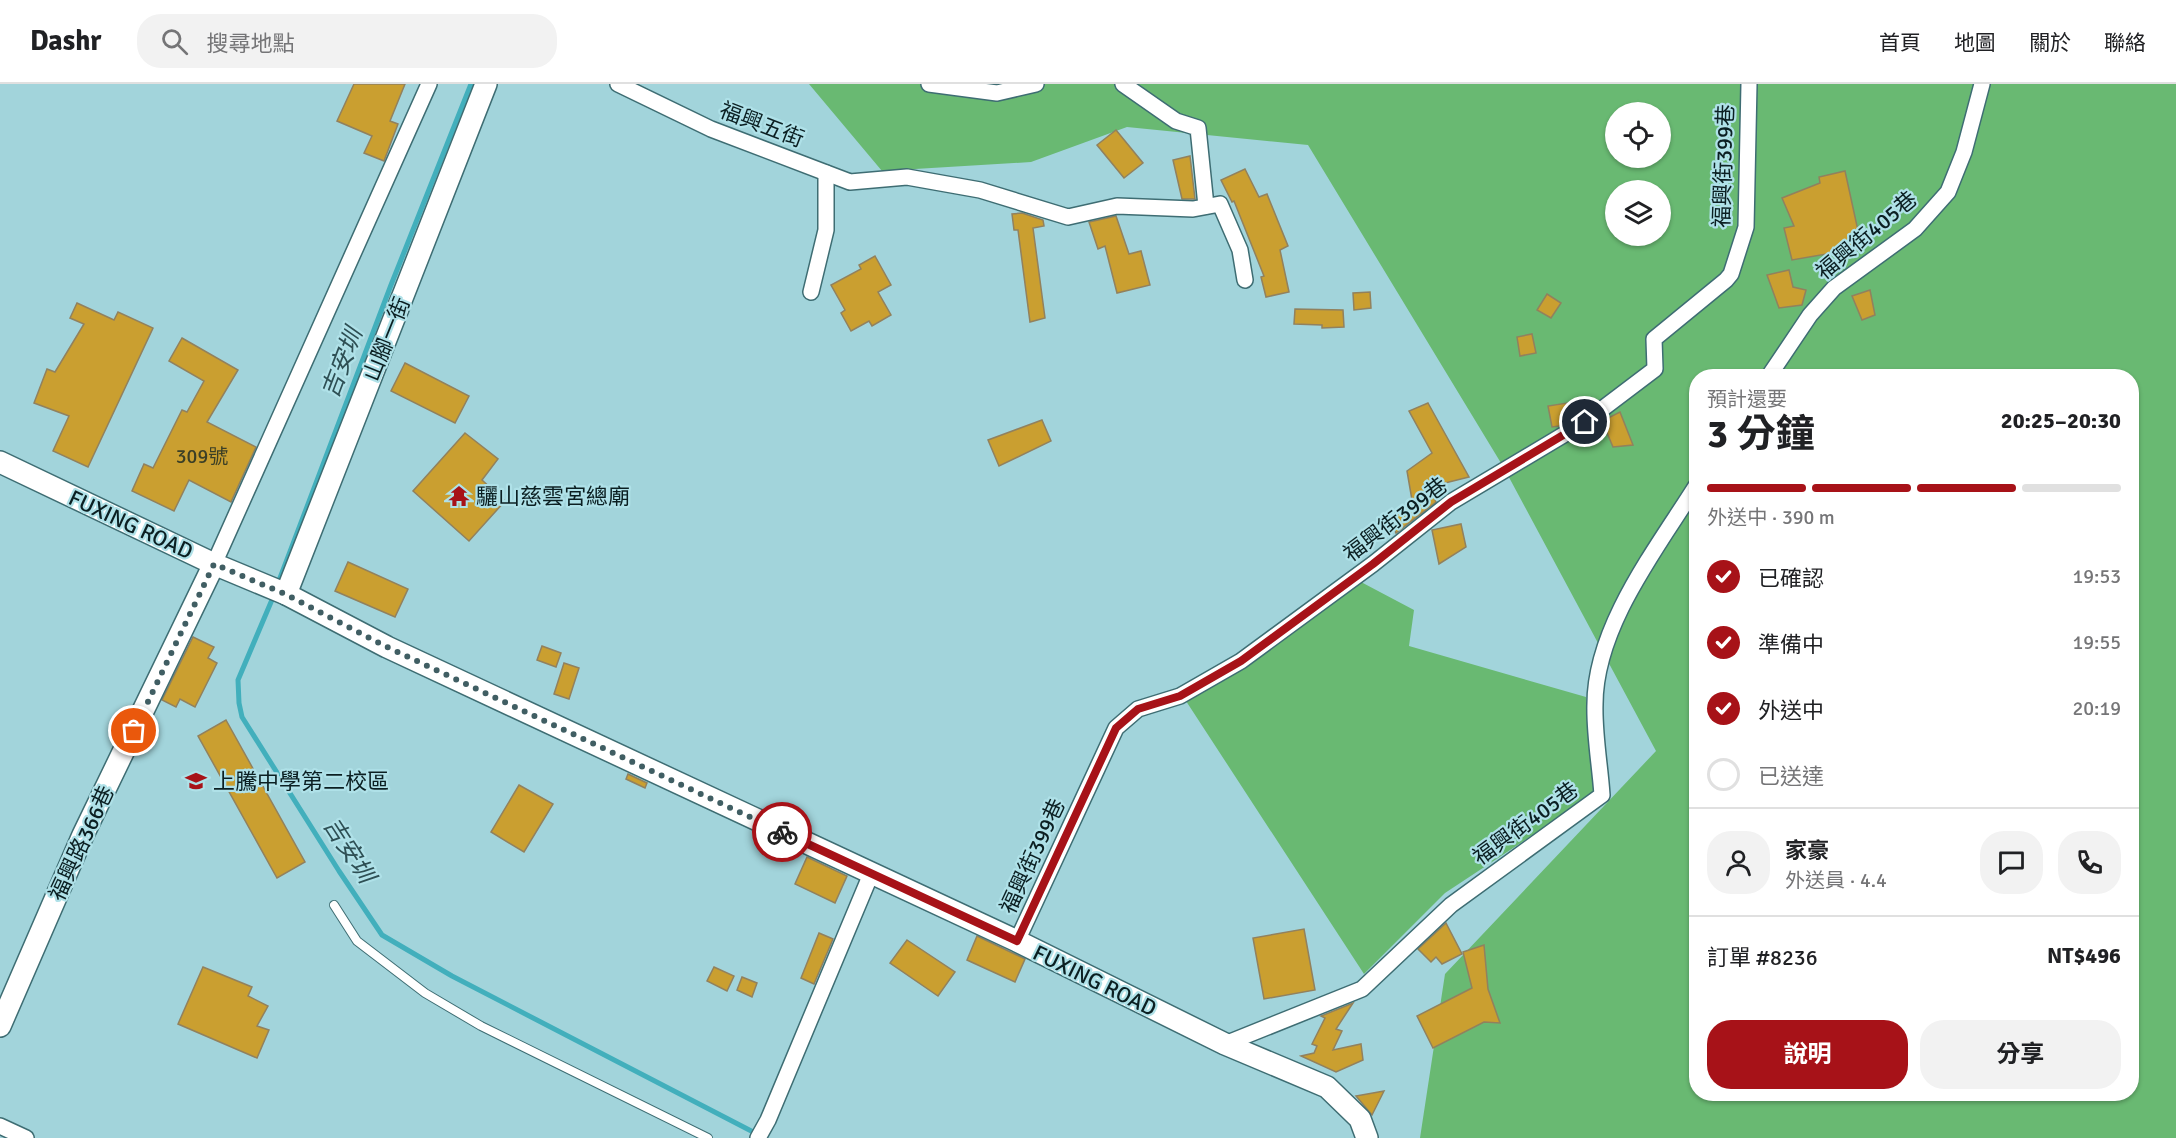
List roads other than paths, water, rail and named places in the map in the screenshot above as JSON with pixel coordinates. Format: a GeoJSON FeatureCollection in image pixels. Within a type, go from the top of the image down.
{"type":"FeatureCollection","features":[{"type":"Feature","properties":{"kind":"street"},"geometry":{"type":"LineString","coordinates":[[214,564],[429,84]]}},
{"type":"Feature","properties":{"kind":"street","name":"山腳一街"},"geometry":{"type":"LineString","coordinates":[[275,590],[486,84]]}},
{"type":"Feature","properties":{"kind":"street","name":"福興五街"},"geometry":{"type":"LineString","coordinates":[[618,84],[711,129],[850,182],[907,177],[980,190],[1068,217],[1118,206],[1193,209],[1206,206]]}},
{"type":"Feature","properties":{"kind":"street"},"geometry":{"type":"LineString","coordinates":[[929,84],[997,93],[1036,84]]}},
{"type":"Feature","properties":{"kind":"street"},"geometry":{"type":"LineString","coordinates":[[1123,84],[1176,121],[1198,128],[1206,206],[1220,204],[1240,250],[1245,280]]}},
{"type":"Feature","properties":{"kind":"street","name":"福興街399巷"},"geometry":{"type":"LineString","coordinates":[[1017,941],[1116,728],[1128,716],[1138,709],[1180,696],[1241,661],[1373,564],[1451,502],[1585,422],[1655,369],[1654,339],[1731,274],[1746,227],[1749,84]]}},
{"type":"Feature","properties":{"kind":"street","name":"福興街405巷"},"geometry":{"type":"LineString","coordinates":[[1774,369],[1810,315],[1834,288],[1915,229],[1948,192],[1964,152],[1982,84]]}},
{"type":"Feature","properties":{"kind":"street"},"geometry":{"type":"LineString","coordinates":[[811,292],[826,230],[826,173]]}},
{"type":"Feature","properties":{"kind":"street","name":"FUXING ROAD"},"geometry":{"type":"LineString","coordinates":[[0,462],[214,564],[275,590],[387,647],[1017,941],[1224,1044],[1327,1087],[1361,1132]]}},
{"type":"Feature","properties":{"kind":"street","name":"福興街405巷"},"geometry":{"type":"LineString","coordinates":[[1224,1044],[1362,989],[1451,905],[1602,795],[1595,704],[1598,675],[1606,645],[1630,590],[1689,497]]}},
{"type":"Feature","properties":{"kind":"street","name":"福興路366巷"},"geometry":{"type":"LineString","coordinates":[[0,1026],[83,835],[214,564]]}},
{"type":"Feature","properties":{"kind":"street"},"geometry":{"type":"LineString","coordinates":[[758,1138],[768,1120],[871,874]]}},
{"type":"Feature","properties":{"kind":"street"},"geometry":{"type":"LineString","coordinates":[[0,1126],[26,1138]]}},
{"type":"Feature","properties":{"kind":"lane"},"geometry":{"type":"LineString","coordinates":[[334,905],[357,941],[425,993],[480,1026],[708,1138]]}},
{"type":"Feature","properties":{"kind":"waterway","name":"吉安圳"},"geometry":{"type":"LineString","coordinates":[[277,586],[391,285],[471,84]]}},
{"type":"Feature","properties":{"kind":"waterway","name":"吉安圳"},"geometry":{"type":"LineString","coordinates":[[274,595],[238,680],[242,717],[382,935],[452,976],[759,1135]]}},
{"type":"Feature","properties":{"kind":"place","name":"驪山慈雲宮總廟"},"geometry":{"type":"Point","coordinates":[459,496]}},
{"type":"Feature","properties":{"kind":"place","name":"上騰中學第二校區"},"geometry":{"type":"Point","coordinates":[196,781]}}]}
